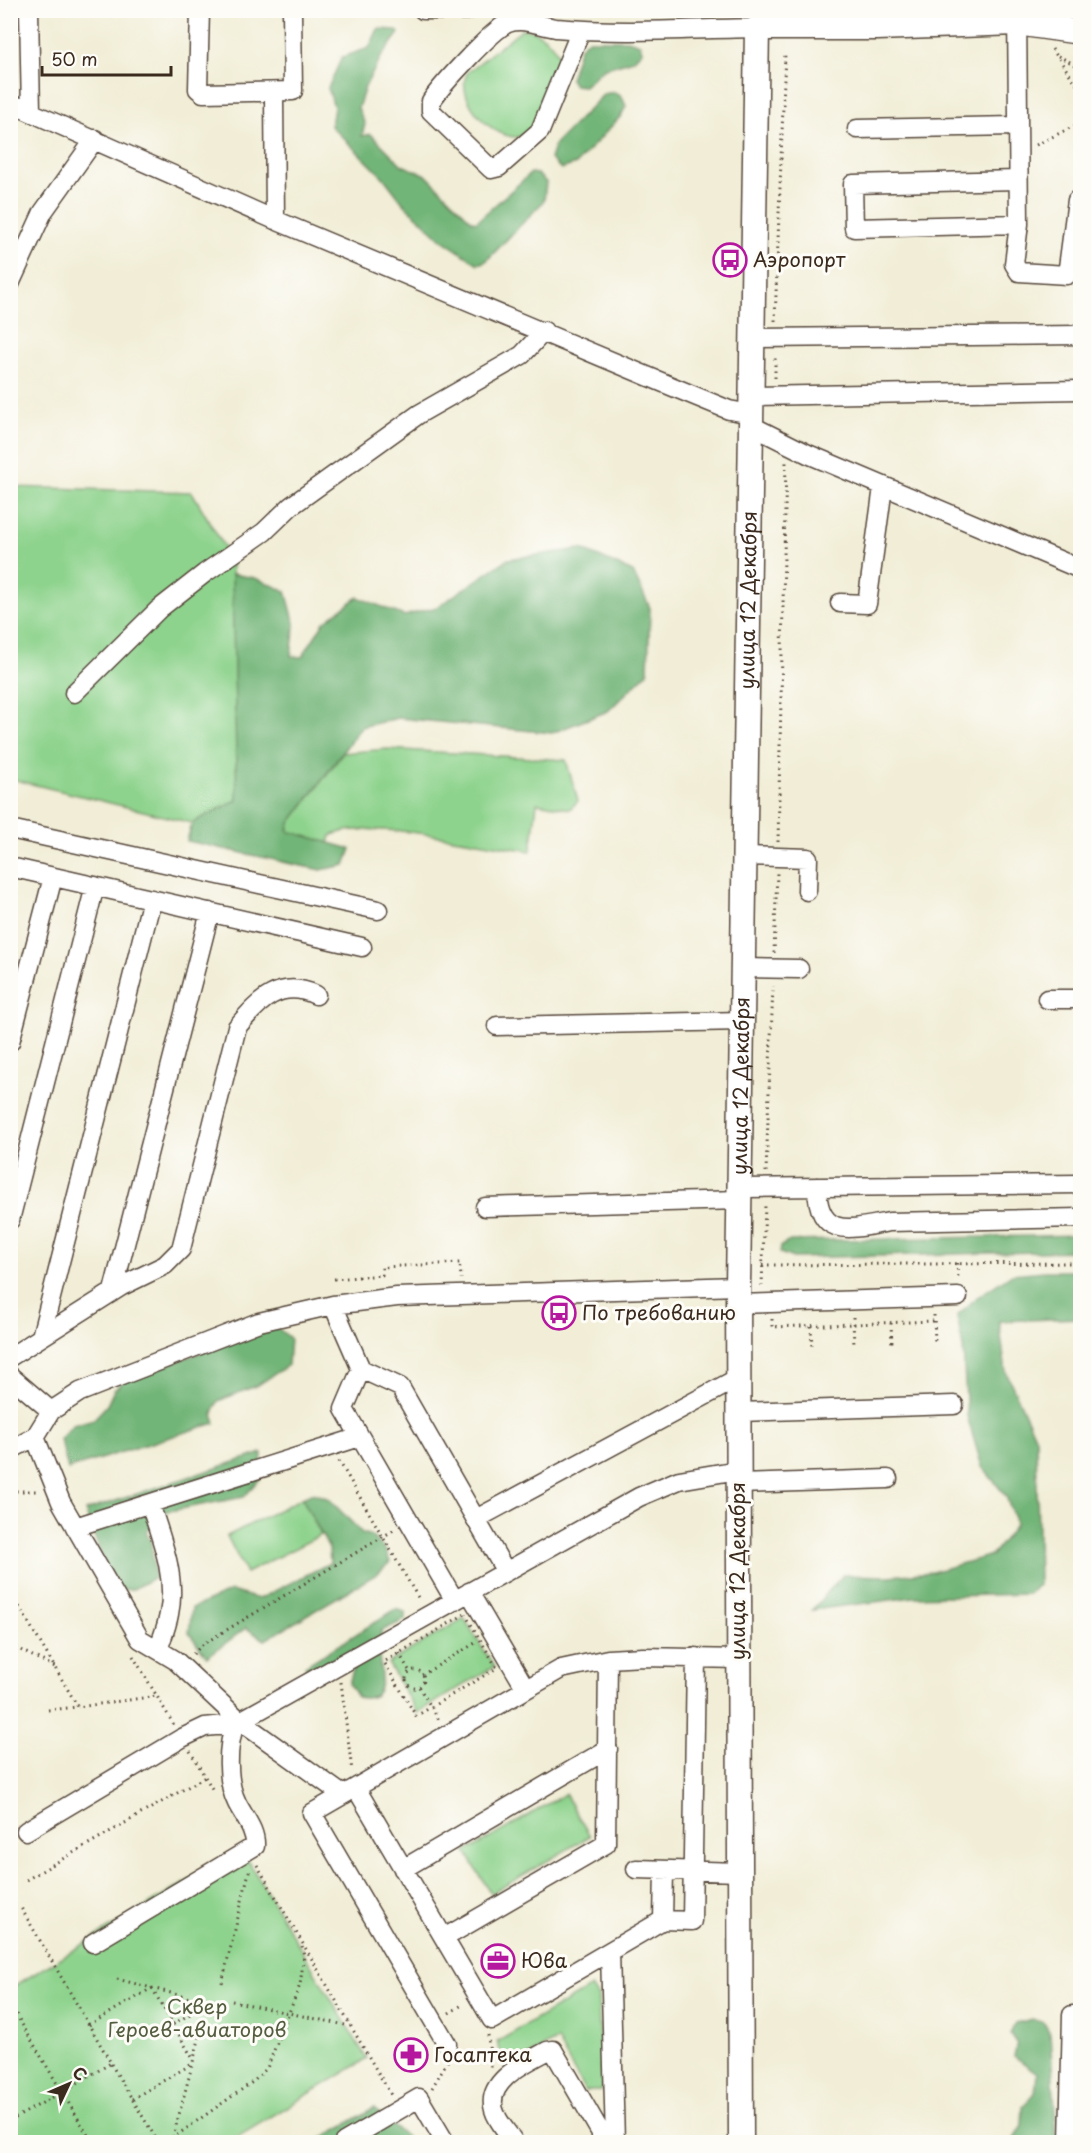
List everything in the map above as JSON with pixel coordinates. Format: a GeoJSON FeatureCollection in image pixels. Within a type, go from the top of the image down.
{"type":"FeatureCollection","features":[{"type":"Feature","properties":{"kind":"main road"},"geometry":{"type":"LineString","coordinates":[[757,28],[877,28],[1064,23]]}},
{"type":"Feature","properties":{"kind":"main road","name":"улица 12 Декабря"},"geometry":{"type":"LineString","coordinates":[[741,2142],[738,1378],[744,856],[758,407],[764,338],[757,28]]}},
{"type":"Feature","properties":{"kind":"street"},"geometry":{"type":"LineString","coordinates":[[29,10],[31,112]]}},
{"type":"Feature","properties":{"kind":"street"},"geometry":{"type":"LineString","coordinates":[[200,10],[200,91],[274,93],[292,91],[292,10]]}},
{"type":"Feature","properties":{"kind":"street"},"geometry":{"type":"LineString","coordinates":[[423,10],[468,10]]}},
{"type":"Feature","properties":{"kind":"street"},"geometry":{"type":"LineString","coordinates":[[581,30],[540,131],[499,167],[491,170],[429,106],[435,94],[466,60],[506,24],[522,20],[546,19],[581,30],[757,28]]}},
{"type":"Feature","properties":{"kind":"street"},"geometry":{"type":"LineString","coordinates":[[1017,25],[1018,224],[1016,270],[1021,273],[1064,276],[1070,270],[1077,200]]}},
{"type":"Feature","properties":{"kind":"street"},"geometry":{"type":"LineString","coordinates":[[274,93],[275,220]]}},
{"type":"Feature","properties":{"kind":"street"},"geometry":{"type":"LineString","coordinates":[[10,103],[275,220],[729,410],[1080,390]]}},
{"type":"Feature","properties":{"kind":"street"},"geometry":{"type":"LineString","coordinates":[[856,129],[1016,126]]}},
{"type":"Feature","properties":{"kind":"street"},"geometry":{"type":"LineString","coordinates":[[10,284],[43,212],[95,139]]}},
{"type":"Feature","properties":{"kind":"street"},"geometry":{"type":"LineString","coordinates":[[1017,180],[853,183],[854,228],[1018,224]]}},
{"type":"Feature","properties":{"kind":"street"},"geometry":{"type":"LineString","coordinates":[[74,693],[159,609],[205,573],[264,532],[291,506],[419,414],[522,355],[544,331]]}},
{"type":"Feature","properties":{"kind":"street"},"geometry":{"type":"LineString","coordinates":[[764,338],[1080,335]]}},
{"type":"Feature","properties":{"kind":"street"},"geometry":{"type":"LineString","coordinates":[[758,407],[787,445],[1080,569]]}},
{"type":"Feature","properties":{"kind":"street"},"geometry":{"type":"LineString","coordinates":[[840,603],[867,604],[883,487]]}},
{"type":"Feature","properties":{"kind":"street"},"geometry":{"type":"LineString","coordinates":[[10,829],[378,910]]}},
{"type":"Feature","properties":{"kind":"street"},"geometry":{"type":"LineString","coordinates":[[744,856],[808,858],[807,891]]}},
{"type":"Feature","properties":{"kind":"street"},"geometry":{"type":"LineString","coordinates":[[10,867],[362,947]]}},
{"type":"Feature","properties":{"kind":"street"},"geometry":{"type":"LineString","coordinates":[[10,1042],[53,877]]}},
{"type":"Feature","properties":{"kind":"street"},"geometry":{"type":"LineString","coordinates":[[10,1220],[95,886]]}},
{"type":"Feature","properties":{"kind":"street"},"geometry":{"type":"LineString","coordinates":[[41,1337],[152,899]]}},
{"type":"Feature","properties":{"kind":"street"},"geometry":{"type":"LineString","coordinates":[[113,1292],[210,912]]}},
{"type":"Feature","properties":{"kind":"street"},"geometry":{"type":"LineString","coordinates":[[744,968],[799,969]]}},
{"type":"Feature","properties":{"kind":"street"},"geometry":{"type":"LineString","coordinates":[[10,1357],[113,1292],[165,1265],[181,1249],[237,1027],[258,1002],[279,990],[305,990],[316,995]]}},
{"type":"Feature","properties":{"kind":"street"},"geometry":{"type":"LineString","coordinates":[[1047,999],[1080,999]]}},
{"type":"Feature","properties":{"kind":"street"},"geometry":{"type":"LineString","coordinates":[[497,1026],[743,1021]]}},
{"type":"Feature","properties":{"kind":"street"},"geometry":{"type":"LineString","coordinates":[[485,1207],[740,1194],[817,1187],[1080,1184]]}},
{"type":"Feature","properties":{"kind":"street"},"geometry":{"type":"LineString","coordinates":[[817,1187],[817,1204],[823,1217],[831,1225],[845,1228],[860,1229],[889,1222],[1080,1218]]}},
{"type":"Feature","properties":{"kind":"street"},"geometry":{"type":"LineString","coordinates":[[10,1450],[34,1437],[51,1411],[80,1392],[259,1322],[333,1305],[397,1297],[739,1285],[772,1303],[958,1297]]}},
{"type":"Feature","properties":{"kind":"street"},"geometry":{"type":"LineString","coordinates":[[333,1305],[361,1369],[400,1387],[506,1572]]}},
{"type":"Feature","properties":{"kind":"street"},"geometry":{"type":"LineString","coordinates":[[361,1369],[344,1408],[409,1521],[526,1689]]}},
{"type":"Feature","properties":{"kind":"street"},"geometry":{"type":"LineString","coordinates":[[10,1376],[51,1411]]}},
{"type":"Feature","properties":{"kind":"street"},"geometry":{"type":"LineString","coordinates":[[476,1519],[738,1378]]}},
{"type":"Feature","properties":{"kind":"street"},"geometry":{"type":"LineString","coordinates":[[739,1412],[954,1405]]}},
{"type":"Feature","properties":{"kind":"street"},"geometry":{"type":"LineString","coordinates":[[34,1437],[61,1503],[140,1639],[183,1667],[238,1723],[350,1792],[403,1869],[492,2020],[663,1920],[692,1921],[696,1657]]}},
{"type":"Feature","properties":{"kind":"street"},"geometry":{"type":"LineString","coordinates":[[75,1527],[360,1437]]}},
{"type":"Feature","properties":{"kind":"street"},"geometry":{"type":"LineString","coordinates":[[26,1831],[182,1738],[205,1727],[238,1723],[639,1497],[679,1480],[738,1477],[888,1479]]}},
{"type":"Feature","properties":{"kind":"street"},"geometry":{"type":"LineString","coordinates":[[150,1503],[166,1555],[172,1591],[169,1613],[158,1650]]}},
{"type":"Feature","properties":{"kind":"street"},"geometry":{"type":"LineString","coordinates":[[447,2044],[312,1813],[561,1669],[608,1659],[696,1657],[739,1659]]}},
{"type":"Feature","properties":{"kind":"street"},"geometry":{"type":"LineString","coordinates":[[444,1938],[606,1844],[608,1659]]}},
{"type":"Feature","properties":{"kind":"street"},"geometry":{"type":"LineString","coordinates":[[93,1943],[255,1846],[256,1836],[236,1800],[230,1772],[229,1744],[238,1723]]}},
{"type":"Feature","properties":{"kind":"street"},"geometry":{"type":"LineString","coordinates":[[403,1869],[608,1749]]}},
{"type":"Feature","properties":{"kind":"street"},"geometry":{"type":"LineString","coordinates":[[636,1869],[740,1872]]}},
{"type":"Feature","properties":{"kind":"street"},"geometry":{"type":"LineString","coordinates":[[663,1920],[664,1870]]}},
{"type":"Feature","properties":{"kind":"street"},"geometry":{"type":"LineString","coordinates":[[610,1951],[615,2142]]}},
{"type":"Feature","properties":{"kind":"street"},"geometry":{"type":"LineString","coordinates":[[1069,2142],[1071,2015],[1080,2015]]}},
{"type":"Feature","properties":{"kind":"street"},"geometry":{"type":"LineString","coordinates":[[514,2142],[494,2109],[494,2098],[509,2073],[548,2050],[554,2050],[601,2133],[601,2142]]}},
{"type":"Feature","properties":{"kind":"street"},"geometry":{"type":"LineString","coordinates":[[344,2142],[419,2098],[445,2142]]}},
{"type":"Feature","properties":{"kind":"path"},"geometry":{"type":"LineString","coordinates":[[1017,25],[1047,44],[1080,89]]}},
{"type":"Feature","properties":{"kind":"path"},"geometry":{"type":"LineString","coordinates":[[758,407],[784,53]]}},
{"type":"Feature","properties":{"kind":"path"},"geometry":{"type":"LineString","coordinates":[[1056,56],[1080,67]]}},
{"type":"Feature","properties":{"kind":"path"},"geometry":{"type":"LineString","coordinates":[[1017,155],[1080,123]]}},
{"type":"Feature","properties":{"kind":"path"},"geometry":{"type":"LineString","coordinates":[[334,1279],[382,1275],[382,1267],[460,1263],[460,1280]]}},
{"type":"Feature","properties":{"kind":"path"},"geometry":{"type":"LineString","coordinates":[[739,1285],[1080,1263]]}},
{"type":"Feature","properties":{"kind":"path"},"geometry":{"type":"LineString","coordinates":[[933,1298],[935,1344]]}},
{"type":"Feature","properties":{"kind":"path"},"geometry":{"type":"LineString","coordinates":[[890,1299],[892,1345]]}},
{"type":"Feature","properties":{"kind":"path"},"geometry":{"type":"LineString","coordinates":[[853,1300],[854,1347]]}},
{"type":"Feature","properties":{"kind":"path"},"geometry":{"type":"LineString","coordinates":[[772,1303],[772,1327],[934,1321]]}},
{"type":"Feature","properties":{"kind":"path"},"geometry":{"type":"LineString","coordinates":[[811,1325],[812,1348]]}},
{"type":"Feature","properties":{"kind":"path"},"geometry":{"type":"LineString","coordinates":[[330,1446],[429,1615]]}},
{"type":"Feature","properties":{"kind":"path"},"geometry":{"type":"LineString","coordinates":[[10,1491],[38,1491]]}},
{"type":"Feature","properties":{"kind":"path"},"geometry":{"type":"LineString","coordinates":[[183,1667],[203,1644],[409,1521]]}},
{"type":"Feature","properties":{"kind":"path"},"geometry":{"type":"LineString","coordinates":[[10,1591],[78,1707]]}},
{"type":"Feature","properties":{"kind":"path"},"geometry":{"type":"LineString","coordinates":[[465,1614],[497,1668],[416,1716],[384,1662],[399,1653],[465,1614]]}},
{"type":"Feature","properties":{"kind":"path"},"geometry":{"type":"LineString","coordinates":[[390,1637],[410,1672]]}},
{"type":"Feature","properties":{"kind":"path"},"geometry":{"type":"LineString","coordinates":[[422,1675],[481,1640]]}},
{"type":"Feature","properties":{"kind":"path"},"geometry":{"type":"LineString","coordinates":[[11,1645],[57,1668]]}},
{"type":"Feature","properties":{"kind":"path"},"geometry":{"type":"LineString","coordinates":[[339,1666],[350,1792]]}},
{"type":"Feature","properties":{"kind":"path"},"geometry":{"type":"LineString","coordinates":[[407,1684],[406,1679],[410,1672],[415,1670],[422,1675]]}},
{"type":"Feature","properties":{"kind":"path"},"geometry":{"type":"LineString","coordinates":[[419,1687],[422,1684],[422,1675]]}},
{"type":"Feature","properties":{"kind":"path"},"geometry":{"type":"LineString","coordinates":[[400,1688],[407,1684]]}},
{"type":"Feature","properties":{"kind":"path"},"geometry":{"type":"LineString","coordinates":[[407,1684],[414,1688],[419,1687]]}},
{"type":"Feature","properties":{"kind":"path"},"geometry":{"type":"LineString","coordinates":[[419,1687],[447,1735]]}},
{"type":"Feature","properties":{"kind":"path"},"geometry":{"type":"LineString","coordinates":[[48,1710],[157,1696]]}},
{"type":"Feature","properties":{"kind":"path"},"geometry":{"type":"LineString","coordinates":[[26,1880],[205,1777]]}},
{"type":"Feature","properties":{"kind":"path"},"geometry":{"type":"LineString","coordinates":[[222,1983],[252,1858]]}},
{"type":"Feature","properties":{"kind":"path"},"geometry":{"type":"LineString","coordinates":[[20,1906],[158,2142]]}},
{"type":"Feature","properties":{"kind":"path"},"geometry":{"type":"LineString","coordinates":[[167,2142],[254,2081],[267,2068],[300,1985],[304,1956],[300,1941]]}},
{"type":"Feature","properties":{"kind":"path"},"geometry":{"type":"LineString","coordinates":[[117,1979],[194,1999]]}},
{"type":"Feature","properties":{"kind":"path"},"geometry":{"type":"LineString","coordinates":[[89,2025],[152,1988]]}},
{"type":"Feature","properties":{"kind":"path"},"geometry":{"type":"LineString","coordinates":[[152,1988],[193,2062]]}},
{"type":"Feature","properties":{"kind":"path"},"geometry":{"type":"LineString","coordinates":[[232,2001],[350,2026]]}},
{"type":"Feature","properties":{"kind":"path"},"geometry":{"type":"LineString","coordinates":[[434,2022],[481,2003],[492,2088],[498,2089]]}},
{"type":"Feature","properties":{"kind":"path"},"geometry":{"type":"LineString","coordinates":[[10,2004],[92,2142]]}},
{"type":"Feature","properties":{"kind":"path"},"geometry":{"type":"LineString","coordinates":[[173,2024],[200,2009]]}},
{"type":"Feature","properties":{"kind":"path"},"geometry":{"type":"LineString","coordinates":[[10,2022],[14,2010]]}},
{"type":"Feature","properties":{"kind":"path"},"geometry":{"type":"LineString","coordinates":[[173,2139],[204,2017]]}},
{"type":"Feature","properties":{"kind":"path"},"geometry":{"type":"LineString","coordinates":[[419,2098],[442,2075],[448,2061],[447,2044]]}},
{"type":"Feature","properties":{"kind":"path"},"geometry":{"type":"LineString","coordinates":[[132,2099],[193,2062]]}},
{"type":"Feature","properties":{"kind":"path"},"geometry":{"type":"LineString","coordinates":[[10,2121],[111,2063]]}},
{"type":"Feature","properties":{"kind":"green space"},"geometry":{"type":"Polygon","coordinates":[[[378,29],[396,30],[399,33],[381,57],[365,87],[358,108],[365,124],[362,136],[371,134],[402,165],[426,175],[471,220],[476,222],[531,173],[537,174],[546,182],[544,201],[486,261],[478,264],[442,240],[403,203],[383,177],[331,126],[334,107],[328,88],[342,57],[369,48],[378,29]]]}},
{"type":"Feature","properties":{"kind":"green space"},"geometry":{"type":"Polygon","coordinates":[[[522,29],[546,38],[560,59],[537,125],[527,135],[514,137],[500,133],[475,112],[468,98],[465,84],[468,72],[522,29]]]}},
{"type":"Feature","properties":{"kind":"green space"},"geometry":{"type":"Polygon","coordinates":[[[588,40],[628,40],[640,44],[642,51],[633,60],[603,69],[584,86],[574,85],[570,79],[580,47],[588,40]]]}},
{"type":"Feature","properties":{"kind":"green space"},"geometry":{"type":"Polygon","coordinates":[[[614,92],[622,97],[626,106],[621,116],[576,164],[561,169],[550,159],[555,144],[604,94],[614,92]]]}},
{"type":"Feature","properties":{"kind":"green space"},"geometry":{"type":"Polygon","coordinates":[[[11,487],[192,492],[232,560],[237,800],[192,823],[11,779],[11,487]]]}},
{"type":"Feature","properties":{"kind":"green space"},"geometry":{"type":"Polygon","coordinates":[[[581,549],[633,572],[650,608],[648,672],[608,711],[552,733],[398,718],[361,727],[290,823],[288,831],[351,849],[345,865],[321,870],[187,841],[192,823],[237,800],[232,574],[255,578],[286,591],[295,624],[291,656],[302,657],[324,622],[358,597],[404,616],[437,607],[508,559],[581,549]]]}},
{"type":"Feature","properties":{"kind":"green space"},"geometry":{"type":"Polygon","coordinates":[[[387,749],[566,760],[578,801],[570,809],[537,803],[531,851],[427,834],[370,829],[347,831],[331,836],[321,870],[281,862],[290,823],[343,753],[387,749]]]}},
{"type":"Feature","properties":{"kind":"green space"},"geometry":{"type":"Polygon","coordinates":[[[1080,1235],[1080,1251],[793,1258],[780,1253],[781,1246],[790,1241],[1080,1235]]]}},
{"type":"Feature","properties":{"kind":"green space"},"geometry":{"type":"Polygon","coordinates":[[[1080,1271],[1080,1318],[999,1321],[1006,1372],[1036,1438],[1039,1584],[1028,1594],[914,1597],[812,1610],[843,1575],[890,1576],[932,1572],[992,1555],[1016,1524],[1006,1496],[982,1467],[967,1416],[963,1348],[957,1316],[976,1298],[1012,1274],[1080,1271]]]}},
{"type":"Feature","properties":{"kind":"green space"},"geometry":{"type":"Polygon","coordinates":[[[275,1326],[290,1338],[288,1365],[258,1385],[218,1401],[213,1413],[215,1423],[68,1469],[60,1439],[73,1425],[94,1419],[107,1405],[114,1390],[125,1380],[275,1326]]]}},
{"type":"Feature","properties":{"kind":"green space"},"geometry":{"type":"Polygon","coordinates":[[[262,1453],[260,1479],[244,1497],[164,1512],[146,1532],[151,1543],[155,1577],[133,1589],[122,1590],[107,1570],[85,1511],[262,1453]]]}},
{"type":"Feature","properties":{"kind":"green space"},"geometry":{"type":"Polygon","coordinates":[[[313,1493],[329,1499],[362,1533],[371,1536],[385,1549],[390,1562],[377,1574],[265,1640],[246,1628],[207,1657],[189,1633],[192,1608],[231,1591],[259,1599],[330,1563],[329,1548],[302,1498],[313,1493]]]}},
{"type":"Feature","properties":{"kind":"green space"},"geometry":{"type":"Polygon","coordinates":[[[302,1498],[321,1535],[246,1573],[227,1536],[302,1498]]]}},
{"type":"Feature","properties":{"kind":"green space"},"geometry":{"type":"Polygon","coordinates":[[[396,1609],[405,1612],[405,1620],[381,1631],[379,1652],[381,1678],[378,1692],[374,1696],[357,1697],[349,1684],[355,1663],[310,1673],[305,1666],[396,1609]]]}},
{"type":"Feature","properties":{"kind":"green space"},"geometry":{"type":"Polygon","coordinates":[[[464,1618],[494,1667],[417,1713],[388,1663],[464,1618]]]}},
{"type":"Feature","properties":{"kind":"green space"},"geometry":{"type":"Polygon","coordinates":[[[565,1794],[590,1836],[491,1894],[466,1852],[565,1794]]]}},
{"type":"Feature","properties":{"kind":"green space","name":"Сквер Героев-авиаторов"},"geometry":{"type":"Polygon","coordinates":[[[241,1849],[367,2059],[229,2142],[11,2142],[11,1988],[241,1849]]]}},
{"type":"Feature","properties":{"kind":"green space"},"geometry":{"type":"Polygon","coordinates":[[[591,1987],[598,1997],[602,2091],[585,2091],[557,2040],[507,2068],[497,2042],[591,1987]]]}},
{"type":"Feature","properties":{"kind":"green space"},"geometry":{"type":"Polygon","coordinates":[[[1033,2019],[1044,2023],[1050,2033],[1057,2142],[1012,2142],[1022,2126],[1023,2106],[1035,2093],[1037,2073],[1014,2056],[1017,2044],[1010,2034],[1016,2023],[1033,2019]]]}},
{"type":"Feature","properties":{"kind":"green space"},"geometry":{"type":"Polygon","coordinates":[[[374,2108],[406,2137],[408,2142],[316,2142],[374,2108]]]}},
{"type":"Feature","properties":{"kind":"place","name":"Аэропорт"},"geometry":{"type":"Point","coordinates":[730,260]}},
{"type":"Feature","properties":{"kind":"place","name":"По требованию"},"geometry":{"type":"Point","coordinates":[559,1313]}},
{"type":"Feature","properties":{"kind":"place","name":"Юва"},"geometry":{"type":"Point","coordinates":[498,1961]}},
{"type":"Feature","properties":{"kind":"place","name":"Госаптека"},"geometry":{"type":"Point","coordinates":[411,2055]}}]}
